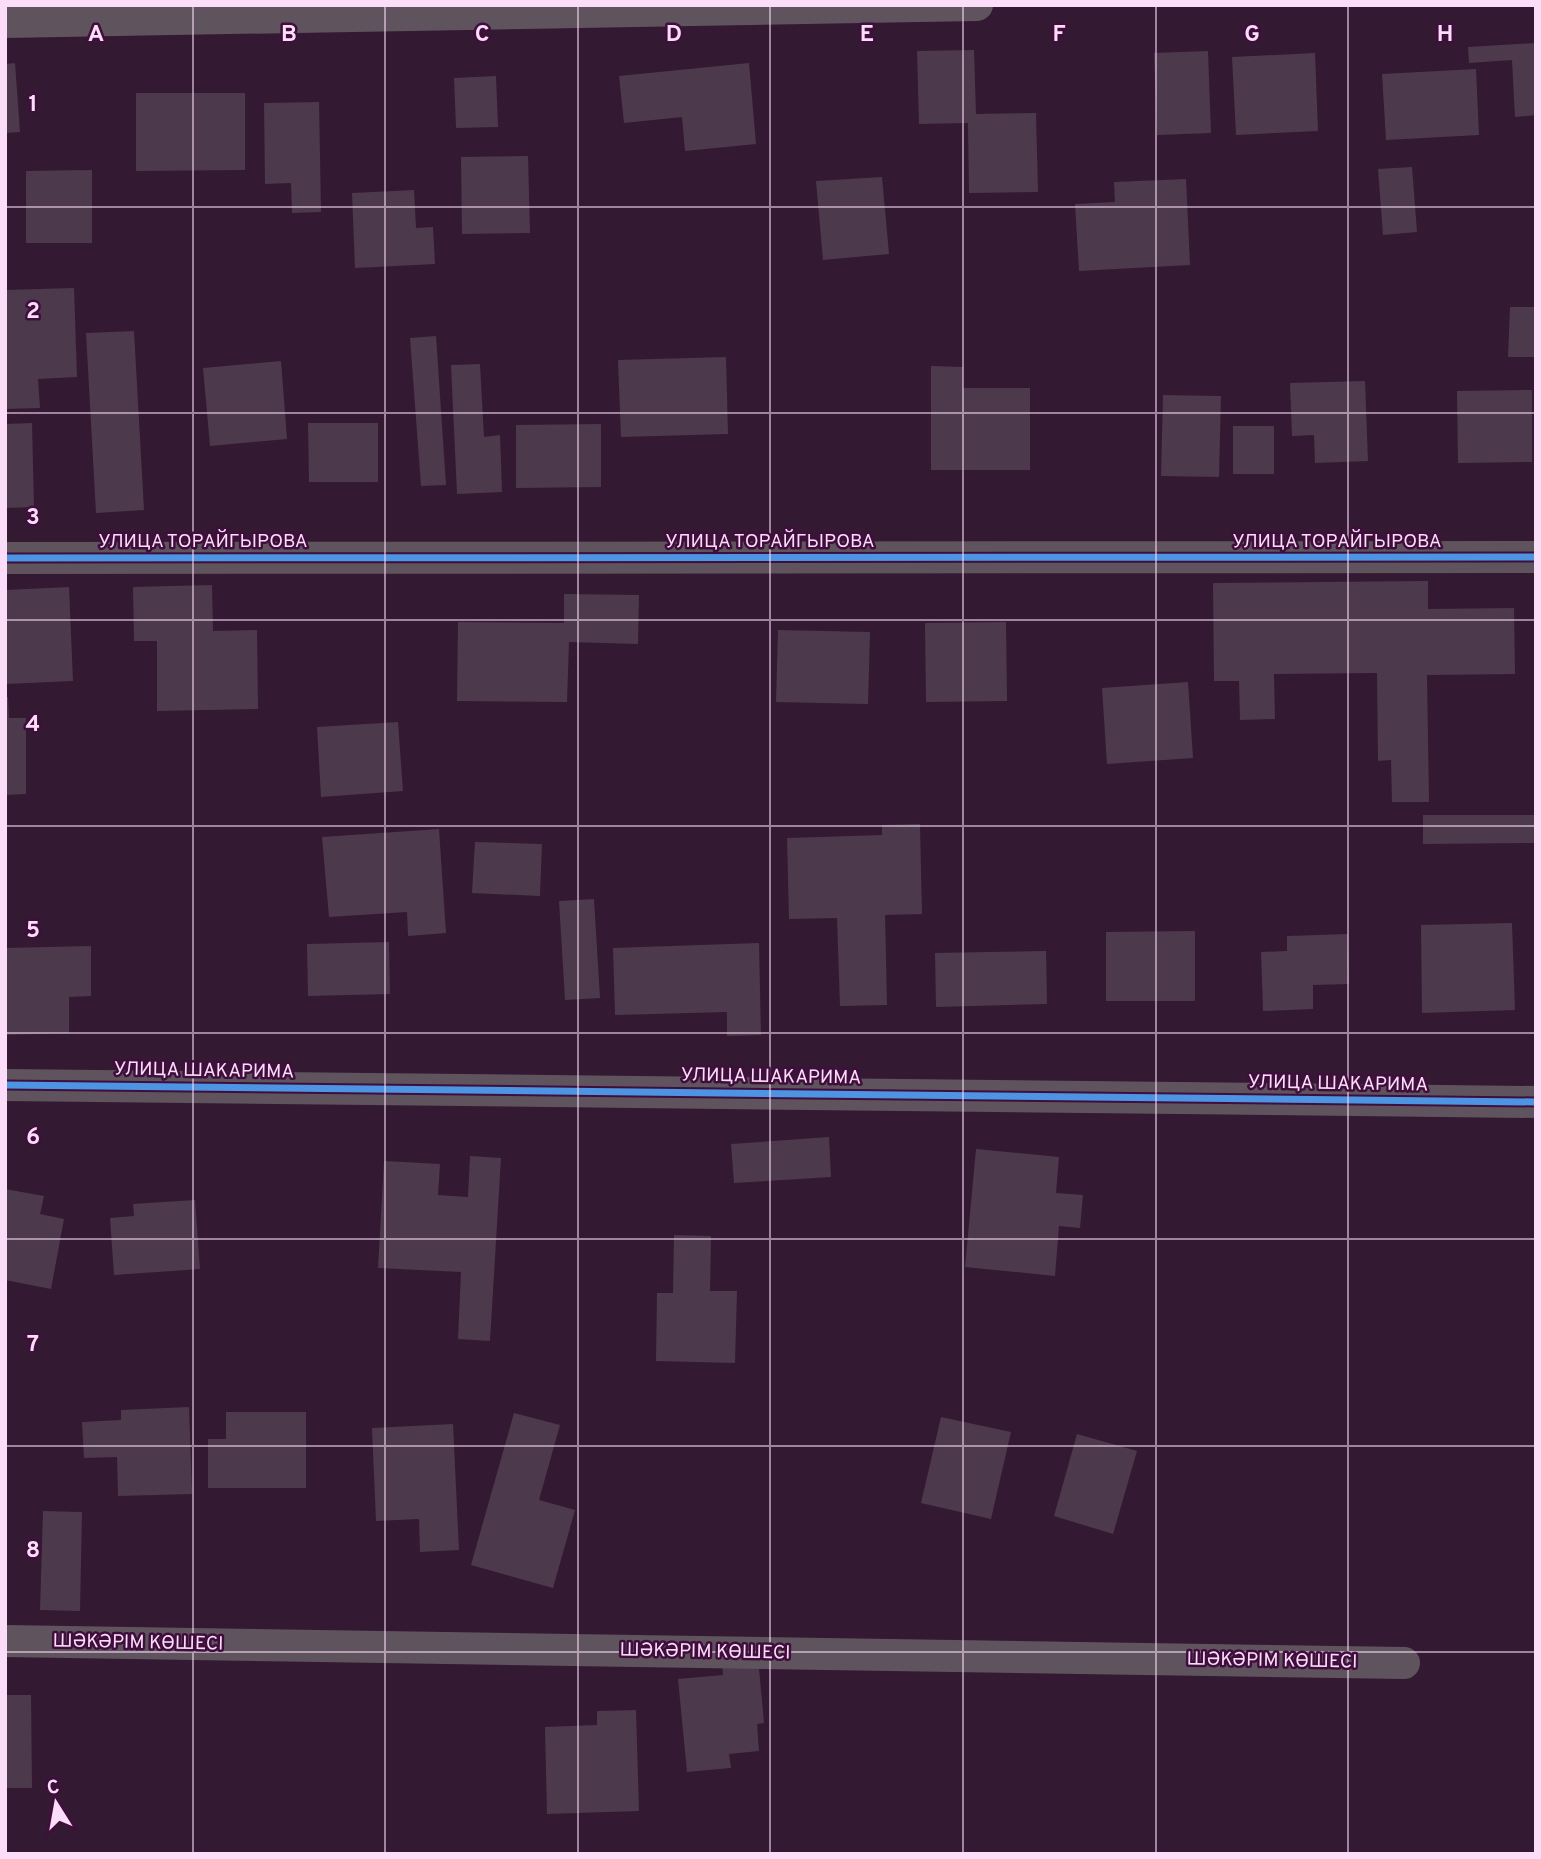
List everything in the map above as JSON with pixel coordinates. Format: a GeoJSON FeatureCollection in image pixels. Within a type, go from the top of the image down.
{"type":"FeatureCollection","features":[{"type":"Feature","properties":{"kind":"street"},"geometry":{"type":"LineString","coordinates":[[5,22],[977,5]]}},
{"type":"Feature","properties":{"kind":"street","name":"УЛИЦА ТОРАЙГЫРОВА"},"geometry":{"type":"LineString","coordinates":[[5,558],[1536,557]]}},
{"type":"Feature","properties":{"kind":"street","name":"УЛИЦА ШАКАРИМА"},"geometry":{"type":"LineString","coordinates":[[5,1085],[1536,1102]]}},
{"type":"Feature","properties":{"kind":"street","name":"ШӘКӘРІМ КӨШЕСІ"},"geometry":{"type":"LineString","coordinates":[[5,1641],[1404,1663]]}},
{"type":"Feature","properties":{"kind":"building"},"geometry":{"type":"Polygon","coordinates":[[[1535,43],[1536,115],[1515,117],[1512,60],[1469,63],[1468,47],[1535,43]]]}},
{"type":"Feature","properties":{"kind":"building"},"geometry":{"type":"Polygon","coordinates":[[[974,50],[976,114],[1036,113],[1038,192],[969,193],[968,123],[919,124],[917,51],[974,50]]]}},
{"type":"Feature","properties":{"kind":"building"},"geometry":{"type":"Polygon","coordinates":[[[1208,51],[1211,133],[1157,135],[1154,53],[1208,51]]]}},
{"type":"Feature","properties":{"kind":"building"},"geometry":{"type":"Polygon","coordinates":[[[1315,53],[1318,131],[1236,135],[1232,57],[1315,53]]]}},
{"type":"Feature","properties":{"kind":"building"},"geometry":{"type":"Polygon","coordinates":[[[15,63],[20,132],[5,133],[5,64],[15,63]]]}},
{"type":"Feature","properties":{"kind":"building"},"geometry":{"type":"Polygon","coordinates":[[[749,63],[756,144],[685,151],[682,117],[624,123],[619,76],[749,63]]]}},
{"type":"Feature","properties":{"kind":"building"},"geometry":{"type":"Polygon","coordinates":[[[1476,69],[1479,135],[1386,140],[1382,74],[1476,69]]]}},
{"type":"Feature","properties":{"kind":"building"},"geometry":{"type":"Polygon","coordinates":[[[496,76],[498,127],[456,128],[454,78],[496,76]]]}},
{"type":"Feature","properties":{"kind":"building"},"geometry":{"type":"Polygon","coordinates":[[[136,93],[245,93],[245,170],[136,171],[136,93]]]}},
{"type":"Feature","properties":{"kind":"building"},"geometry":{"type":"Polygon","coordinates":[[[319,102],[321,212],[292,213],[291,183],[265,184],[264,103],[319,102]]]}},
{"type":"Feature","properties":{"kind":"building"},"geometry":{"type":"Polygon","coordinates":[[[528,156],[530,233],[462,234],[461,157],[528,156]]]}},
{"type":"Feature","properties":{"kind":"building"},"geometry":{"type":"Polygon","coordinates":[[[1412,167],[1417,232],[1383,235],[1378,169],[1412,167]]]}},
{"type":"Feature","properties":{"kind":"building"},"geometry":{"type":"Polygon","coordinates":[[[92,170],[92,243],[26,243],[26,171],[92,170]]]}},
{"type":"Feature","properties":{"kind":"building"},"geometry":{"type":"Polygon","coordinates":[[[882,177],[889,254],[823,260],[816,181],[882,177]]]}},
{"type":"Feature","properties":{"kind":"building"},"geometry":{"type":"Polygon","coordinates":[[[1186,179],[1190,265],[1079,271],[1075,204],[1115,202],[1114,182],[1186,179]]]}},
{"type":"Feature","properties":{"kind":"building"},"geometry":{"type":"Polygon","coordinates":[[[414,190],[416,228],[433,227],[435,264],[355,268],[352,193],[414,190]]]}},
{"type":"Feature","properties":{"kind":"building"},"geometry":{"type":"Polygon","coordinates":[[[74,288],[77,377],[38,379],[40,408],[5,409],[5,290],[74,288]]]}},
{"type":"Feature","properties":{"kind":"building"},"geometry":{"type":"Polygon","coordinates":[[[1510,307],[1536,307],[1536,357],[1508,357],[1510,307]]]}},
{"type":"Feature","properties":{"kind":"building"},"geometry":{"type":"Polygon","coordinates":[[[134,331],[144,510],[96,513],[86,333],[134,331]]]}},
{"type":"Feature","properties":{"kind":"building"},"geometry":{"type":"Polygon","coordinates":[[[436,336],[446,485],[421,486],[410,338],[436,336]]]}},
{"type":"Feature","properties":{"kind":"building"},"geometry":{"type":"Polygon","coordinates":[[[726,357],[728,434],[621,437],[618,360],[726,357]]]}},
{"type":"Feature","properties":{"kind":"building"},"geometry":{"type":"Polygon","coordinates":[[[281,361],[287,439],[210,446],[203,368],[281,361]]]}},
{"type":"Feature","properties":{"kind":"building"},"geometry":{"type":"Polygon","coordinates":[[[480,364],[484,437],[500,435],[502,492],[457,494],[451,365],[480,364]]]}},
{"type":"Feature","properties":{"kind":"building"},"geometry":{"type":"Polygon","coordinates":[[[931,366],[963,367],[963,388],[1030,388],[1030,470],[931,470],[931,366]]]}},
{"type":"Feature","properties":{"kind":"building"},"geometry":{"type":"Polygon","coordinates":[[[1365,381],[1368,461],[1315,463],[1314,435],[1292,436],[1290,383],[1365,381]]]}},
{"type":"Feature","properties":{"kind":"building"},"geometry":{"type":"Polygon","coordinates":[[[1532,390],[1532,462],[1458,463],[1457,391],[1532,390]]]}},
{"type":"Feature","properties":{"kind":"building"},"geometry":{"type":"Polygon","coordinates":[[[1163,395],[1221,396],[1219,477],[1161,476],[1163,395]]]}},
{"type":"Feature","properties":{"kind":"building"},"geometry":{"type":"Polygon","coordinates":[[[32,423],[34,507],[5,508],[5,424],[32,423]]]}},
{"type":"Feature","properties":{"kind":"building"},"geometry":{"type":"Polygon","coordinates":[[[308,423],[378,423],[378,482],[309,482],[308,423]]]}},
{"type":"Feature","properties":{"kind":"building"},"geometry":{"type":"Polygon","coordinates":[[[601,424],[601,487],[516,488],[516,425],[601,424]]]}},
{"type":"Feature","properties":{"kind":"building"},"geometry":{"type":"Polygon","coordinates":[[[1233,426],[1274,426],[1274,474],[1233,474],[1233,426]]]}},
{"type":"Feature","properties":{"kind":"building"},"geometry":{"type":"Polygon","coordinates":[[[1428,581],[1428,609],[1514,608],[1515,674],[1427,675],[1429,802],[1392,802],[1391,760],[1378,761],[1377,673],[1274,674],[1275,719],[1240,720],[1239,681],[1214,681],[1213,583],[1428,581]]]}},
{"type":"Feature","properties":{"kind":"building"},"geometry":{"type":"Polygon","coordinates":[[[212,585],[213,631],[257,630],[258,709],[157,711],[157,641],[134,641],[133,587],[212,585]]]}},
{"type":"Feature","properties":{"kind":"building"},"geometry":{"type":"Polygon","coordinates":[[[69,587],[73,681],[5,684],[5,590],[69,587]]]}},
{"type":"Feature","properties":{"kind":"building"},"geometry":{"type":"Polygon","coordinates":[[[564,594],[639,595],[638,644],[569,642],[567,702],[457,701],[458,622],[564,623],[564,594]]]}},
{"type":"Feature","properties":{"kind":"building"},"geometry":{"type":"Polygon","coordinates":[[[1006,622],[1007,701],[926,702],[925,623],[1006,622]]]}},
{"type":"Feature","properties":{"kind":"building"},"geometry":{"type":"Polygon","coordinates":[[[778,630],[870,632],[868,704],[776,702],[778,630]]]}},
{"type":"Feature","properties":{"kind":"building"},"geometry":{"type":"Polygon","coordinates":[[[1188,682],[1193,758],[1107,764],[1102,688],[1188,682]]]}},
{"type":"Feature","properties":{"kind":"building"},"geometry":{"type":"Polygon","coordinates":[[[5,697],[8,697],[9,718],[26,718],[26,794],[5,795],[5,697]]]}},
{"type":"Feature","properties":{"kind":"building"},"geometry":{"type":"Polygon","coordinates":[[[398,722],[403,791],[321,797],[317,727],[398,722]]]}},
{"type":"Feature","properties":{"kind":"building"},"geometry":{"type":"Polygon","coordinates":[[[1423,815],[1536,815],[1536,843],[1423,844],[1423,815]]]}},
{"type":"Feature","properties":{"kind":"building"},"geometry":{"type":"Polygon","coordinates":[[[920,824],[922,914],[885,915],[887,1005],[840,1006],[837,918],[789,919],[787,838],[882,835],[882,825],[920,824]]]}},
{"type":"Feature","properties":{"kind":"building"},"geometry":{"type":"Polygon","coordinates":[[[439,829],[446,933],[408,936],[407,912],[329,917],[322,837],[439,829]]]}},
{"type":"Feature","properties":{"kind":"building"},"geometry":{"type":"Polygon","coordinates":[[[475,842],[542,844],[540,896],[472,893],[475,842]]]}},
{"type":"Feature","properties":{"kind":"building"},"geometry":{"type":"Polygon","coordinates":[[[594,899],[600,998],[565,1000],[559,901],[594,899]]]}},
{"type":"Feature","properties":{"kind":"building"},"geometry":{"type":"Polygon","coordinates":[[[1512,923],[1515,1010],[1422,1013],[1421,925],[1512,923]]]}},
{"type":"Feature","properties":{"kind":"building"},"geometry":{"type":"Polygon","coordinates":[[[1195,931],[1195,1001],[1106,1001],[1106,932],[1195,931]]]}},
{"type":"Feature","properties":{"kind":"building"},"geometry":{"type":"Polygon","coordinates":[[[1348,934],[1349,984],[1313,985],[1313,1009],[1263,1011],[1261,952],[1287,951],[1287,936],[1348,934]]]}},
{"type":"Feature","properties":{"kind":"building"},"geometry":{"type":"Polygon","coordinates":[[[389,942],[390,994],[308,996],[307,944],[389,942]]]}},
{"type":"Feature","properties":{"kind":"building"},"geometry":{"type":"Polygon","coordinates":[[[759,943],[761,1035],[727,1036],[727,1012],[615,1015],[613,948],[759,943]]]}},
{"type":"Feature","properties":{"kind":"building"},"geometry":{"type":"Polygon","coordinates":[[[91,946],[91,996],[69,997],[69,1033],[5,1035],[5,948],[91,946]]]}},
{"type":"Feature","properties":{"kind":"building"},"geometry":{"type":"Polygon","coordinates":[[[1046,951],[1047,1004],[936,1007],[935,953],[1046,951]]]}},
{"type":"Feature","properties":{"kind":"building"},"geometry":{"type":"Polygon","coordinates":[[[829,1137],[831,1177],[734,1183],[731,1144],[829,1137]]]}},
{"type":"Feature","properties":{"kind":"building"},"geometry":{"type":"Polygon","coordinates":[[[976,1149],[1059,1157],[1056,1193],[1083,1195],[1080,1228],[1059,1226],[1055,1276],[965,1267],[976,1149]]]}},
{"type":"Feature","properties":{"kind":"building"},"geometry":{"type":"Polygon","coordinates":[[[470,1156],[501,1158],[490,1341],[458,1339],[461,1272],[378,1268],[384,1161],[440,1164],[438,1195],[468,1197],[470,1156]]]}},
{"type":"Feature","properties":{"kind":"building"},"geometry":{"type":"Polygon","coordinates":[[[5,1189],[44,1196],[40,1214],[64,1219],[51,1289],[5,1280],[5,1189]]]}},
{"type":"Feature","properties":{"kind":"building"},"geometry":{"type":"Polygon","coordinates":[[[195,1200],[200,1269],[114,1275],[110,1218],[134,1216],[133,1204],[195,1200]]]}},
{"type":"Feature","properties":{"kind":"building"},"geometry":{"type":"Polygon","coordinates":[[[674,1235],[711,1236],[710,1291],[737,1291],[735,1363],[656,1361],[657,1293],[673,1293],[674,1235]]]}},
{"type":"Feature","properties":{"kind":"building"},"geometry":{"type":"Polygon","coordinates":[[[189,1407],[192,1494],[118,1496],[117,1457],[84,1458],[82,1422],[121,1420],[121,1410],[189,1407]]]}},
{"type":"Feature","properties":{"kind":"building"},"geometry":{"type":"Polygon","coordinates":[[[226,1412],[306,1412],[306,1488],[208,1488],[208,1439],[226,1439],[226,1412]]]}},
{"type":"Feature","properties":{"kind":"building"},"geometry":{"type":"Polygon","coordinates":[[[514,1413],[560,1425],[539,1500],[575,1510],[553,1588],[471,1565],[514,1413]]]}},
{"type":"Feature","properties":{"kind":"building"},"geometry":{"type":"Polygon","coordinates":[[[941,1417],[1011,1432],[991,1519],[921,1503],[941,1417]]]}},
{"type":"Feature","properties":{"kind":"building"},"geometry":{"type":"Polygon","coordinates":[[[453,1424],[459,1550],[420,1552],[419,1519],[376,1521],[372,1428],[453,1424]]]}},
{"type":"Feature","properties":{"kind":"building"},"geometry":{"type":"Polygon","coordinates":[[[1077,1434],[1137,1451],[1113,1534],[1054,1516],[1077,1434]]]}},
{"type":"Feature","properties":{"kind":"building"},"geometry":{"type":"Polygon","coordinates":[[[43,1511],[82,1512],[80,1611],[40,1610],[43,1511]]]}},
{"type":"Feature","properties":{"kind":"building"},"geometry":{"type":"Polygon","coordinates":[[[758,1658],[764,1723],[757,1724],[759,1751],[729,1754],[731,1768],[687,1772],[678,1679],[723,1675],[722,1661],[758,1658]]]}},
{"type":"Feature","properties":{"kind":"building"},"geometry":{"type":"Polygon","coordinates":[[[5,1695],[31,1695],[32,1788],[5,1788],[5,1695]]]}},
{"type":"Feature","properties":{"kind":"building"},"geometry":{"type":"Polygon","coordinates":[[[636,1710],[639,1811],[547,1814],[545,1727],[597,1725],[597,1711],[636,1710]]]}},
{"type":"Feature","properties":{"kind":"cycle path"},"geometry":{"type":"LineString","coordinates":[[5,558],[1536,557]]}},
{"type":"Feature","properties":{"kind":"cycle path"},"geometry":{"type":"LineString","coordinates":[[5,1085],[1536,1102]]}}]}
